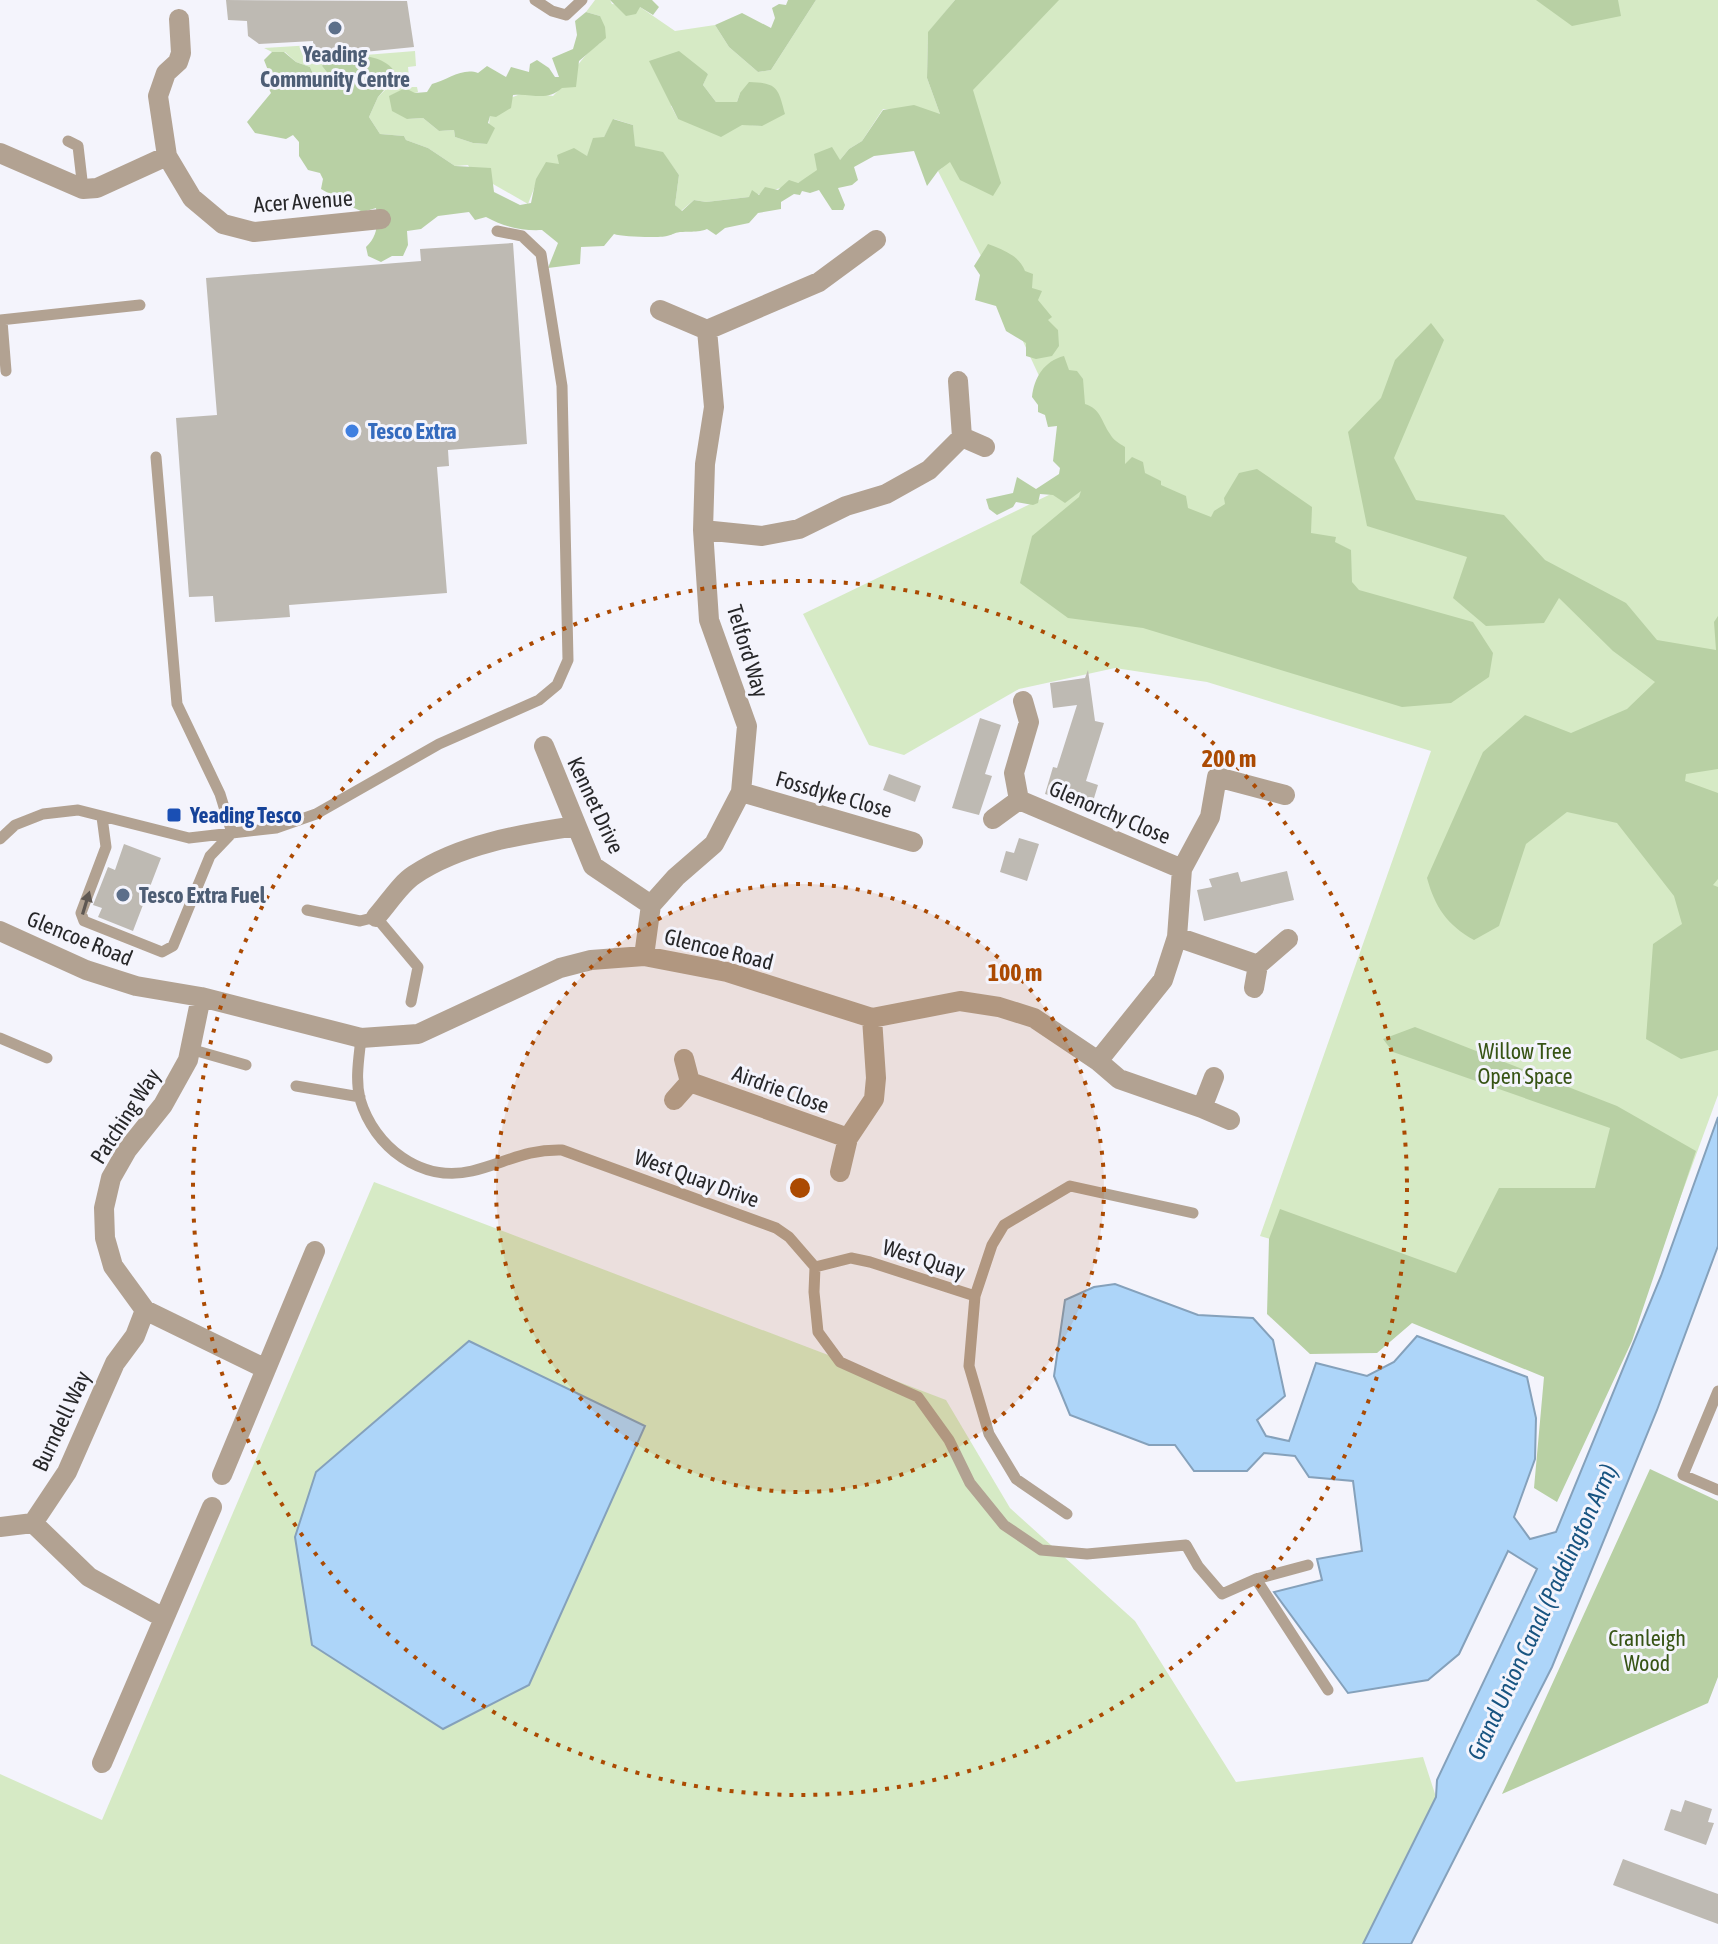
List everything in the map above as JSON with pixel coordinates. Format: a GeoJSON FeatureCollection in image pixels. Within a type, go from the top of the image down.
{"type":"FeatureCollection","features":[{"type":"Feature","properties":{"kind":"street","name":"Acer Avenue"},"geometry":{"type":"LineString","coordinates":[[179,19],[181,53],[178,62],[166,73],[158,96],[167,156],[192,198],[223,224],[254,232],[381,219]]}},
{"type":"Feature","properties":{"kind":"street"},"geometry":{"type":"LineString","coordinates":[[0,153],[83,189],[97,188],[167,156]]}},
{"type":"Feature","properties":{"kind":"street"},"geometry":{"type":"LineString","coordinates":[[660,310],[707,330],[819,282],[876,240]]}},
{"type":"Feature","properties":{"kind":"street","name":"Telford Way"},"geometry":{"type":"LineString","coordinates":[[651,905],[676,877],[714,844],[741,792],[747,726],[709,620],[703,530],[705,464],[714,407],[707,330]]}},
{"type":"Feature","properties":{"kind":"street"},"geometry":{"type":"LineString","coordinates":[[703,530],[762,536],[799,529],[846,506],[886,494],[929,470],[962,437],[958,381]]}},
{"type":"Feature","properties":{"kind":"street"},"geometry":{"type":"LineString","coordinates":[[962,437],[985,447]]}},
{"type":"Feature","properties":{"kind":"street","name":"Glenorchy Close"},"geometry":{"type":"LineString","coordinates":[[1019,800],[1014,773],[1029,722],[1023,701]]}},
{"type":"Feature","properties":{"kind":"street","name":"Kennet Drive"},"geometry":{"type":"LineString","coordinates":[[544,746],[593,866],[651,905]]}},
{"type":"Feature","properties":{"kind":"street"},"geometry":{"type":"LineString","coordinates":[[1098,1061],[1163,980],[1177,937],[1182,869],[1210,817],[1209,772],[1285,795]]}},
{"type":"Feature","properties":{"kind":"street","name":"Fossdyke Close"},"geometry":{"type":"LineString","coordinates":[[741,792],[913,842]]}},
{"type":"Feature","properties":{"kind":"street","name":"Glenorchy Close"},"geometry":{"type":"LineString","coordinates":[[993,819],[1019,800]]}},
{"type":"Feature","properties":{"kind":"street","name":"Glenorchy Close"},"geometry":{"type":"LineString","coordinates":[[1019,800],[1182,869]]}},
{"type":"Feature","properties":{"kind":"street"},"geometry":{"type":"LineString","coordinates":[[376,917],[412,876],[462,851],[535,832],[576,826]]}},
{"type":"Feature","properties":{"kind":"street"},"geometry":{"type":"LineString","coordinates":[[644,956],[651,905]]}},
{"type":"Feature","properties":{"kind":"street","name":"Glencoe Road"},"geometry":{"type":"LineString","coordinates":[[0,931],[86,970],[136,986],[201,997],[361,1038],[418,1034],[560,968],[591,960],[644,956],[727,972],[872,1018],[960,1001],[999,1007],[1034,1018],[1119,1079],[1230,1120]]}},
{"type":"Feature","properties":{"kind":"street"},"geometry":{"type":"LineString","coordinates":[[1177,937],[1258,965]]}},
{"type":"Feature","properties":{"kind":"street"},"geometry":{"type":"LineString","coordinates":[[1254,988],[1258,965],[1288,939]]}},
{"type":"Feature","properties":{"kind":"street","name":"Patching Way"},"geometry":{"type":"LineString","coordinates":[[201,997],[188,1060],[163,1105],[127,1150],[111,1178],[104,1208],[105,1238],[113,1266],[145,1310],[266,1369]]}},
{"type":"Feature","properties":{"kind":"street","name":"Airdrie Close"},"geometry":{"type":"LineString","coordinates":[[690,1082],[848,1138],[874,1099],[876,1078],[872,1018]]}},
{"type":"Feature","properties":{"kind":"street"},"geometry":{"type":"LineString","coordinates":[[674,1100],[690,1082],[684,1059]]}},
{"type":"Feature","properties":{"kind":"street"},"geometry":{"type":"LineString","coordinates":[[1202,1108],[1214,1077]]}},
{"type":"Feature","properties":{"kind":"street"},"geometry":{"type":"LineString","coordinates":[[840,1172],[848,1138]]}},
{"type":"Feature","properties":{"kind":"street"},"geometry":{"type":"LineString","coordinates":[[222,1475],[315,1251]]}},
{"type":"Feature","properties":{"kind":"street","name":"Burndell Way"},"geometry":{"type":"LineString","coordinates":[[33,1523],[67,1472],[115,1363],[135,1336],[145,1310]]}},
{"type":"Feature","properties":{"kind":"street"},"geometry":{"type":"LineString","coordinates":[[102,1763],[162,1617],[212,1507]]}},
{"type":"Feature","properties":{"kind":"street"},"geometry":{"type":"LineString","coordinates":[[0,1527],[33,1523],[89,1577],[162,1617]]}},
{"type":"Feature","properties":{"kind":"lane"},"geometry":{"type":"LineString","coordinates":[[535,0],[552,11],[566,15],[582,0]]}},
{"type":"Feature","properties":{"kind":"lane"},"geometry":{"type":"LineString","coordinates":[[68,141],[78,146],[83,189]]}},
{"type":"Feature","properties":{"kind":"lane"},"geometry":{"type":"LineString","coordinates":[[0,839],[15,825],[43,814],[78,810],[189,838],[276,828],[316,814],[439,744],[539,700],[557,685],[568,660],[562,386],[541,254],[522,236],[497,231]]}},
{"type":"Feature","properties":{"kind":"lane"},"geometry":{"type":"LineString","coordinates":[[6,371],[1,320],[140,305]]}},
{"type":"Feature","properties":{"kind":"lane"},"geometry":{"type":"LineString","coordinates":[[156,457],[177,704],[220,794],[232,833]]}},
{"type":"Feature","properties":{"kind":"lane"},"geometry":{"type":"LineString","coordinates":[[102,817],[106,847],[81,913],[84,921],[162,952],[173,946],[210,856],[232,833]]}},
{"type":"Feature","properties":{"kind":"lane"},"geometry":{"type":"LineString","coordinates":[[307,910],[360,921],[376,917],[418,967],[411,1002]]}},
{"type":"Feature","properties":{"kind":"lane"},"geometry":{"type":"LineString","coordinates":[[0,1038],[47,1058]]}},
{"type":"Feature","properties":{"kind":"lane","name":"West Quay Drive"},"geometry":{"type":"LineString","coordinates":[[361,1038],[357,1075],[360,1097],[370,1127],[401,1158],[438,1173],[470,1172],[539,1150],[562,1150],[776,1228],[789,1237],[815,1267]]}},
{"type":"Feature","properties":{"kind":"lane"},"geometry":{"type":"LineString","coordinates":[[190,1049],[246,1065]]}},
{"type":"Feature","properties":{"kind":"lane"},"geometry":{"type":"LineString","coordinates":[[296,1086],[360,1097]]}},
{"type":"Feature","properties":{"kind":"lane"},"geometry":{"type":"LineString","coordinates":[[1067,1514],[1016,1479],[989,1434],[969,1366],[975,1296],[992,1245],[1004,1225],[1070,1186],[1193,1213]]}},
{"type":"Feature","properties":{"kind":"lane","name":"West Quay"},"geometry":{"type":"LineString","coordinates":[[815,1267],[851,1258],[975,1296]]}},
{"type":"Feature","properties":{"kind":"lane"},"geometry":{"type":"LineString","coordinates":[[815,1267],[818,1332],[840,1362],[918,1397],[949,1440],[970,1483],[1004,1525],[1041,1550],[1087,1554],[1186,1545],[1198,1566],[1222,1594],[1256,1579],[1308,1565]]}},
{"type":"Feature","properties":{"kind":"lane"},"geometry":{"type":"LineString","coordinates":[[1718,1391],[1683,1475],[1718,1490]]}},
{"type":"Feature","properties":{"kind":"lane"},"geometry":{"type":"LineString","coordinates":[[1256,1579],[1328,1690]]}},
{"type":"Feature","properties":{"kind":"green space"},"geometry":{"type":"Polygon","coordinates":[[[595,0],[610,0],[612,4],[640,7],[675,31],[715,25],[729,47],[758,72],[771,70],[816,0],[955,0],[928,33],[927,78],[940,114],[883,109],[862,141],[849,149],[840,160],[798,183],[749,197],[706,202],[694,200],[681,211],[675,205],[679,175],[663,153],[634,146],[633,125],[614,119],[604,137],[587,156],[560,164],[535,186],[528,204],[472,172],[468,165],[455,166],[428,148],[406,140],[404,136],[380,134],[369,117],[378,97],[385,90],[365,55],[415,51],[416,66],[408,67],[410,87],[417,87],[418,92],[415,93],[407,119],[423,118],[439,131],[454,130],[455,137],[487,144],[490,115],[518,95],[553,96],[586,55],[600,43],[600,16],[586,12],[595,0]],[[708,73],[671,106],[678,119],[762,126],[740,93],[737,102],[716,102],[703,85],[708,73]]]}},
{"type":"Feature","properties":{"kind":"green space"},"geometry":{"type":"Polygon","coordinates":[[[610,0],[652,0],[659,7],[653,15],[640,7],[636,14],[626,16],[610,0]]]}},
{"type":"Feature","properties":{"kind":"green space"},"geometry":{"type":"Polygon","coordinates":[[[788,0],[816,0],[771,70],[758,72],[729,47],[715,25],[742,13],[771,28],[775,18],[772,8],[779,4],[786,5],[788,0]]]}},
{"type":"Feature","properties":{"kind":"green space"},"geometry":{"type":"Polygon","coordinates":[[[955,0],[1059,0],[973,90],[1001,183],[993,196],[960,180],[950,162],[938,171],[927,186],[914,151],[874,156],[854,167],[858,180],[852,185],[838,188],[845,205],[843,210],[832,210],[819,190],[810,193],[802,191],[800,195],[794,194],[781,202],[781,209],[758,213],[749,223],[725,228],[716,235],[707,229],[656,237],[614,234],[604,246],[581,247],[580,264],[548,268],[558,243],[542,230],[513,228],[486,217],[475,220],[469,212],[438,216],[421,229],[407,231],[408,245],[403,256],[392,256],[381,262],[368,256],[366,247],[376,229],[376,208],[363,212],[352,207],[345,197],[337,198],[321,189],[323,179],[320,173],[308,170],[299,156],[299,142],[293,135],[286,139],[255,133],[247,122],[271,93],[268,87],[271,78],[264,60],[272,52],[284,52],[296,62],[310,67],[314,76],[330,84],[333,80],[322,66],[326,58],[366,56],[384,62],[397,75],[378,97],[369,117],[380,134],[404,136],[406,140],[428,148],[455,166],[491,168],[494,192],[520,205],[531,203],[536,179],[546,162],[559,164],[557,155],[574,148],[587,156],[593,138],[604,137],[613,119],[633,125],[635,146],[663,152],[679,175],[675,205],[682,211],[694,200],[706,202],[749,197],[752,190],[759,195],[765,187],[778,190],[789,180],[798,183],[817,170],[814,154],[832,147],[840,160],[849,149],[862,141],[883,110],[914,105],[940,114],[927,78],[928,32],[955,0]]]}},
{"type":"Feature","properties":{"kind":"green space","name":"Willow Tree Open Space"},"geometry":{"type":"Polygon","coordinates":[[[1005,0],[1718,0],[1718,1095],[1626,1346],[1260,1236],[1431,751],[1207,682],[1115,668],[1019,689],[904,755],[869,745],[803,614],[1086,477],[983,255],[938,171],[942,168],[1005,0]]]}},
{"type":"Feature","properties":{"kind":"green space"},"geometry":{"type":"Polygon","coordinates":[[[1536,0],[1618,0],[1621,16],[1572,26],[1536,0]]]}},
{"type":"Feature","properties":{"kind":"green space"},"geometry":{"type":"Polygon","coordinates":[[[586,12],[600,16],[606,38],[579,61],[576,87],[562,88],[545,96],[513,95],[511,108],[496,117],[490,116],[488,123],[495,128],[487,144],[455,137],[454,130],[439,131],[423,118],[407,119],[392,111],[389,96],[405,88],[415,93],[427,92],[432,84],[461,73],[478,73],[487,66],[506,77],[511,67],[529,72],[530,64],[537,60],[549,68],[555,77],[559,77],[552,58],[573,49],[577,35],[575,21],[586,12]]]}},
{"type":"Feature","properties":{"kind":"green space"},"geometry":{"type":"Polygon","coordinates":[[[313,45],[315,57],[326,58],[322,66],[333,80],[331,84],[314,76],[310,67],[296,62],[285,52],[272,52],[264,48],[313,45]]]}},
{"type":"Feature","properties":{"kind":"green space"},"geometry":{"type":"Polygon","coordinates":[[[679,51],[708,74],[703,85],[716,102],[737,102],[749,82],[766,84],[778,93],[785,114],[762,126],[742,125],[721,137],[678,119],[649,61],[679,51]]]}},
{"type":"Feature","properties":{"kind":"green space"},"geometry":{"type":"Polygon","coordinates":[[[988,244],[1010,254],[1025,271],[1033,274],[1032,288],[1042,291],[1038,300],[1052,317],[1048,320],[1058,330],[1059,346],[1052,356],[1036,359],[1026,356],[1026,343],[1006,331],[996,306],[975,300],[980,275],[974,266],[988,244]]]}},
{"type":"Feature","properties":{"kind":"green space"},"geometry":{"type":"Polygon","coordinates":[[[1431,323],[1444,340],[1394,458],[1416,500],[1504,515],[1545,560],[1626,603],[1657,640],[1716,650],[1714,622],[1718,616],[1718,769],[1686,774],[1685,781],[1718,793],[1718,879],[1713,885],[1718,887],[1718,1050],[1681,1059],[1646,1039],[1653,944],[1682,924],[1674,896],[1617,823],[1567,812],[1526,844],[1499,926],[1474,940],[1449,921],[1434,898],[1427,878],[1483,752],[1525,715],[1571,733],[1627,709],[1655,682],[1613,651],[1559,598],[1544,623],[1486,626],[1453,598],[1467,557],[1367,526],[1348,432],[1381,398],[1395,360],[1431,323]]]}},
{"type":"Feature","properties":{"kind":"green space"},"geometry":{"type":"Polygon","coordinates":[[[1064,356],[1069,370],[1077,371],[1083,379],[1085,404],[1098,412],[1111,436],[1125,447],[1125,464],[1132,457],[1143,462],[1145,473],[1161,481],[1161,485],[1186,496],[1188,508],[1211,517],[1225,504],[1224,498],[1239,473],[1257,469],[1312,507],[1311,533],[1336,537],[1335,542],[1351,550],[1352,582],[1359,590],[1473,622],[1493,653],[1489,677],[1451,703],[1402,707],[1143,628],[1068,618],[1020,583],[1032,536],[1079,497],[1081,491],[1065,503],[1053,495],[1040,494],[1038,503],[1016,502],[1013,507],[997,515],[989,509],[986,499],[1013,493],[1017,477],[1036,489],[1059,474],[1060,468],[1053,461],[1057,426],[1048,427],[1045,415],[1038,412],[1038,405],[1032,397],[1041,371],[1064,356]]]}},
{"type":"Feature","properties":{"kind":"green space"},"geometry":{"type":"Polygon","coordinates":[[[1415,1027],[1617,1106],[1696,1151],[1632,1341],[1557,1502],[1534,1488],[1544,1377],[1412,1323],[1377,1353],[1310,1354],[1267,1314],[1269,1239],[1280,1209],[1456,1273],[1499,1188],[1595,1188],[1610,1128],[1393,1052],[1383,1039],[1415,1027]]]}},
{"type":"Feature","properties":{"kind":"green space"},"geometry":{"type":"Polygon","coordinates":[[[374,1182],[946,1400],[1010,1508],[1135,1621],[1236,1782],[1423,1757],[1436,1797],[1363,1944],[0,1944],[0,1774],[102,1820],[374,1182]]]}},
{"type":"Feature","properties":{"kind":"green space","name":"Cranleigh Wood"},"geometry":{"type":"Polygon","coordinates":[[[1650,1469],[1718,1501],[1718,1677],[1708,1703],[1502,1794],[1650,1469]]]}},
{"type":"Feature","properties":{"kind":"water","name":"Grand Union Canal (Paddington Arm)"},"geometry":{"type":"Polygon","coordinates":[[[1718,1117],[1718,1246],[1657,1410],[1552,1667],[1411,1944],[1363,1944],[1436,1797],[1437,1780],[1537,1569],[1508,1551],[1459,1654],[1428,1680],[1348,1693],[1274,1592],[1322,1580],[1317,1559],[1362,1551],[1353,1481],[1309,1477],[1295,1456],[1264,1453],[1247,1471],[1194,1471],[1175,1445],[1149,1445],[1070,1415],[1054,1376],[1065,1300],[1094,1287],[1115,1284],[1198,1315],[1253,1318],[1273,1340],[1285,1396],[1257,1420],[1266,1436],[1289,1441],[1316,1363],[1367,1376],[1394,1362],[1417,1336],[1527,1377],[1536,1418],[1535,1459],[1514,1517],[1530,1539],[1556,1532],[1661,1276],[1718,1117]]]}},
{"type":"Feature","properties":{"kind":"water"},"geometry":{"type":"Polygon","coordinates":[[[469,1341],[645,1426],[529,1685],[443,1729],[312,1645],[295,1537],[316,1472],[469,1341]]]}},
{"type":"Feature","properties":{"kind":"building","name":"Yeading Community Centre"},"geometry":{"type":"Polygon","coordinates":[[[226,0],[407,1],[414,47],[314,57],[313,41],[259,44],[248,36],[247,21],[228,20],[226,0]]]}},
{"type":"Feature","properties":{"kind":"building","name":"Tesco Extra"},"geometry":{"type":"Polygon","coordinates":[[[513,243],[527,444],[448,450],[449,466],[437,467],[447,593],[289,605],[290,617],[215,622],[213,596],[189,597],[176,418],[217,415],[206,278],[421,261],[420,249],[513,243]]]}},
{"type":"Feature","properties":{"kind":"building"},"geometry":{"type":"Polygon","coordinates":[[[1088,670],[1095,721],[1104,723],[1086,781],[1098,785],[1091,808],[1045,794],[1053,767],[1057,768],[1077,705],[1053,708],[1050,683],[1085,678],[1088,670]]]}},
{"type":"Feature","properties":{"kind":"building"},"geometry":{"type":"Polygon","coordinates":[[[980,718],[1001,725],[985,774],[992,776],[979,815],[952,808],[980,718]]]}},
{"type":"Feature","properties":{"kind":"building"},"geometry":{"type":"Polygon","coordinates":[[[889,774],[921,786],[915,802],[883,790],[889,774]]]}},
{"type":"Feature","properties":{"kind":"building"},"geometry":{"type":"Polygon","coordinates":[[[1019,838],[1039,844],[1027,881],[1000,872],[1006,851],[1014,853],[1019,838]]]}},
{"type":"Feature","properties":{"kind":"building"},"geometry":{"type":"Polygon","coordinates":[[[124,844],[161,858],[133,931],[98,917],[102,908],[93,905],[108,867],[115,870],[124,844]]]}},
{"type":"Feature","properties":{"kind":"building"},"geometry":{"type":"Polygon","coordinates":[[[1287,871],[1294,900],[1204,921],[1197,890],[1212,887],[1209,879],[1238,872],[1241,882],[1287,871]]]}},
{"type":"Feature","properties":{"kind":"building"},"geometry":{"type":"Polygon","coordinates":[[[1685,1800],[1712,1809],[1708,1822],[1714,1823],[1706,1845],[1664,1830],[1671,1809],[1681,1812],[1685,1800]]]}},
{"type":"Feature","properties":{"kind":"building"},"geometry":{"type":"Polygon","coordinates":[[[1623,1859],[1718,1894],[1718,1924],[1613,1885],[1623,1859]]]}},
{"type":"Feature","properties":{"kind":"place","name":"Yeading Community Centre"},"geometry":{"type":"Point","coordinates":[335,28]}},
{"type":"Feature","properties":{"kind":"place","name":"Tesco Extra"},"geometry":{"type":"Point","coordinates":[352,431]}},
{"type":"Feature","properties":{"kind":"place","name":"Yeading Tesco"},"geometry":{"type":"Point","coordinates":[174,815]}},
{"type":"Feature","properties":{"kind":"place","name":"Tesco Extra Fuel"},"geometry":{"type":"Point","coordinates":[123,895]}}]}
